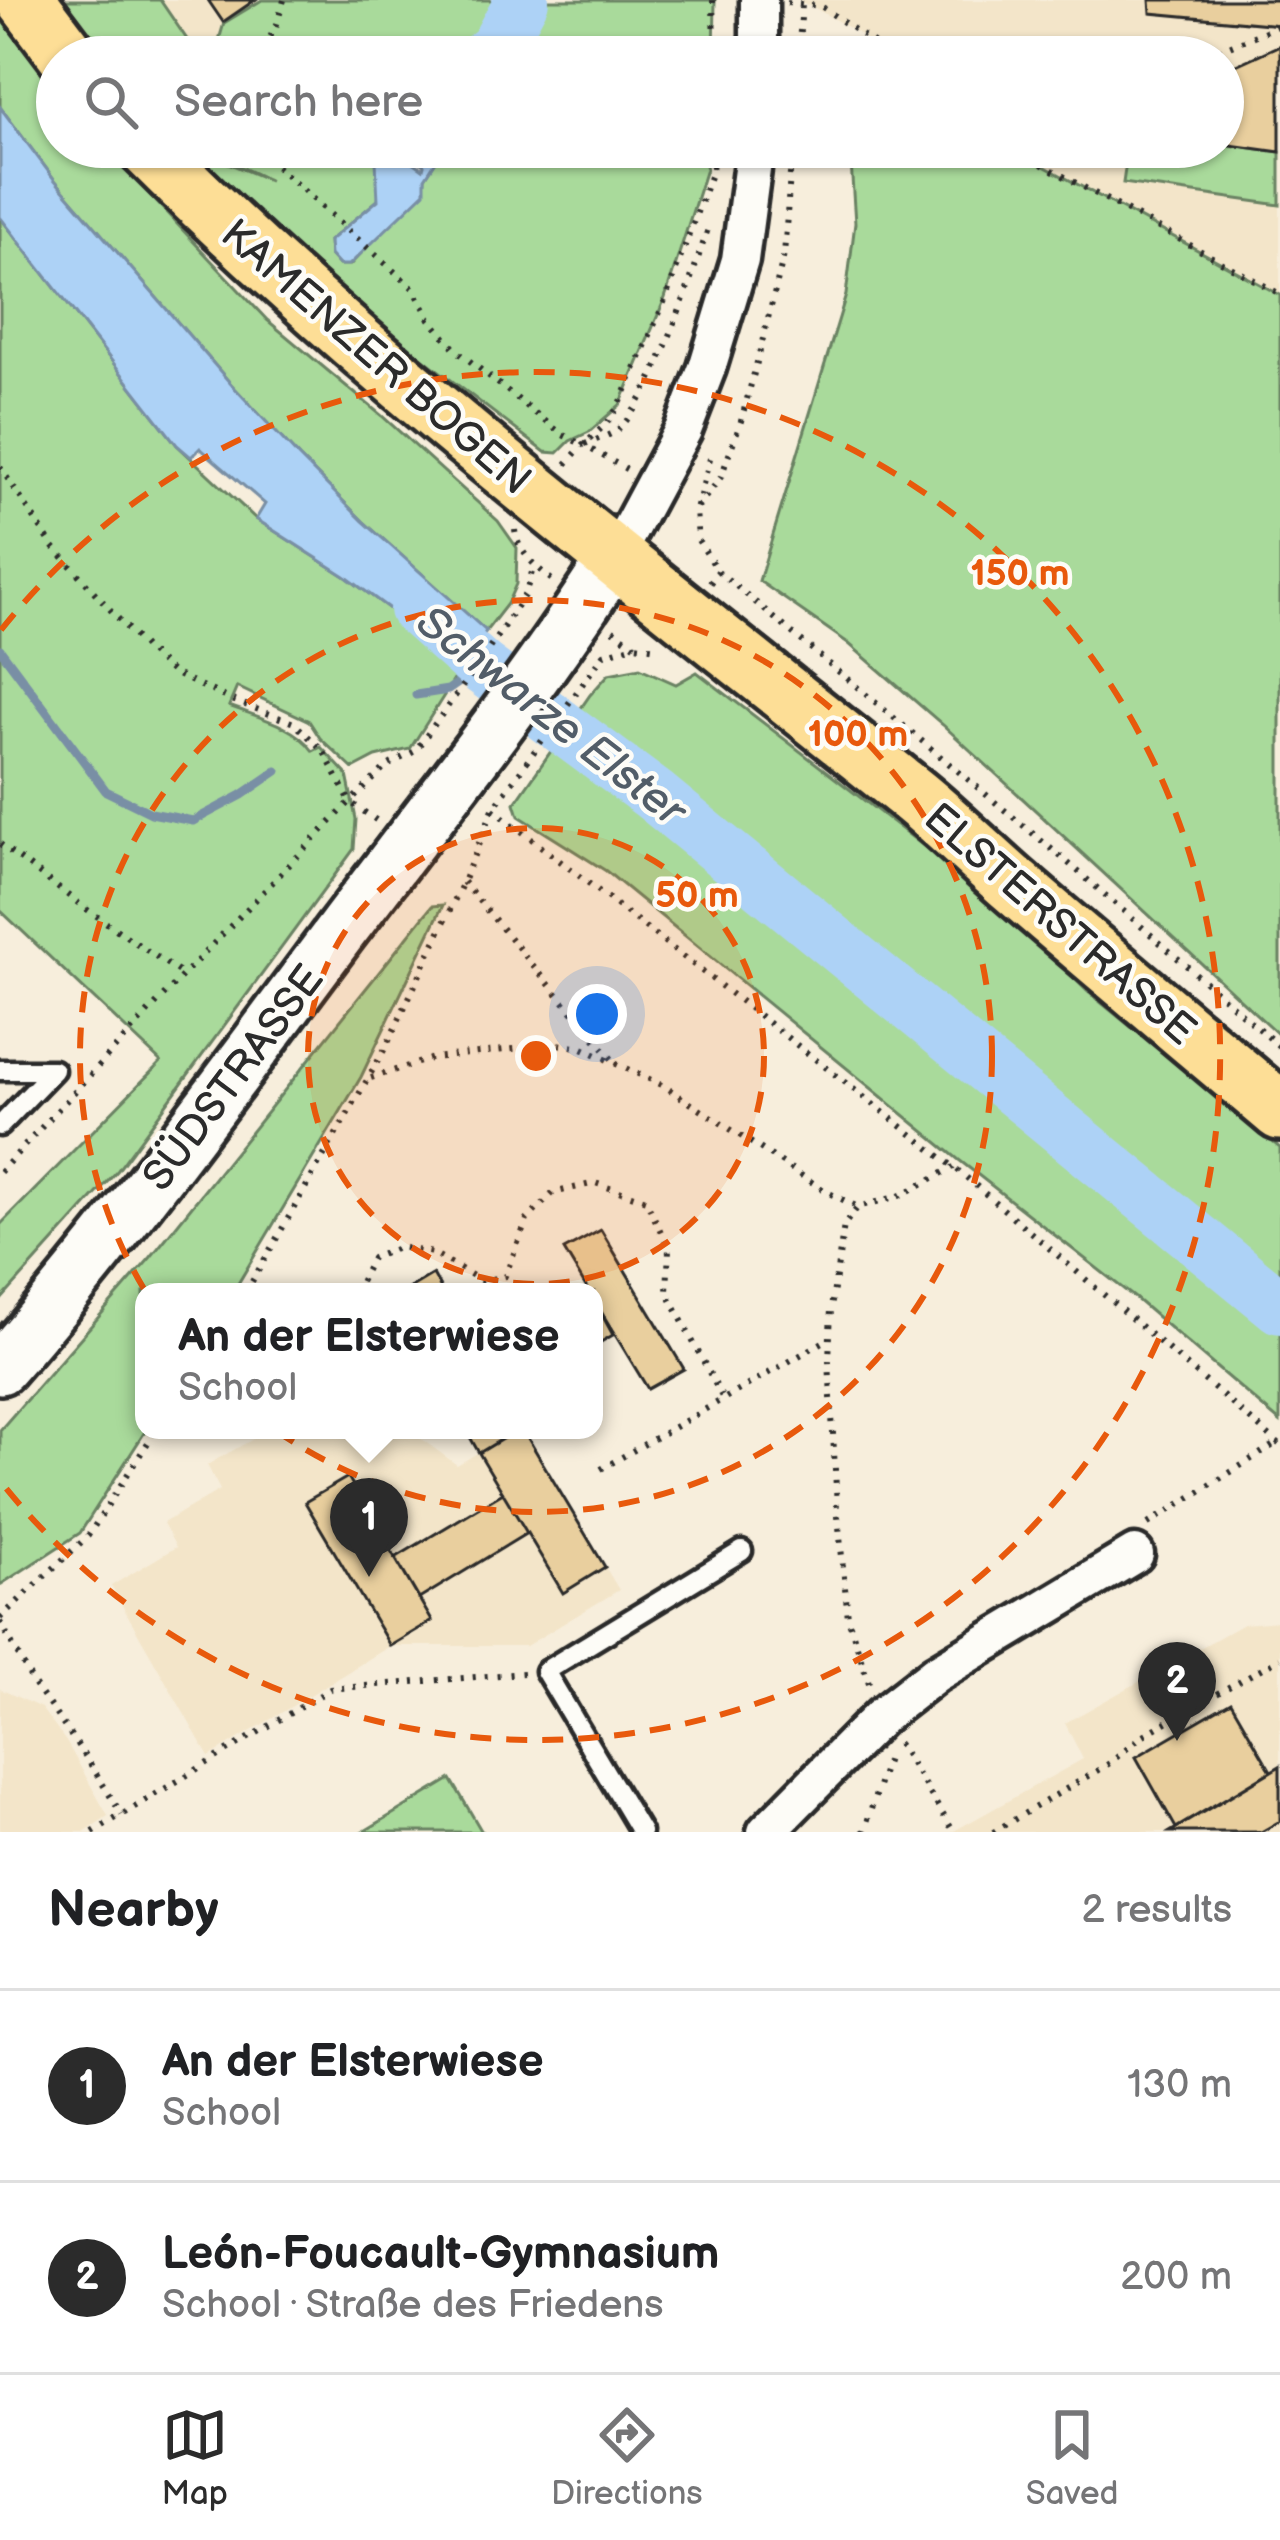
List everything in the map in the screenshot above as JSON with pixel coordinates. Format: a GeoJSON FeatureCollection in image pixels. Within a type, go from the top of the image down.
{"type":"FeatureCollection","features":[{"type":"Feature","properties":{"kind":"main road"},"geometry":{"type":"LineString","coordinates":[[26,0],[53,36]]}},
{"type":"Feature","properties":{"kind":"main road","name":"KAMENZER BOGEN"},"geometry":{"type":"LineString","coordinates":[[168,168],[282,278],[615,557]]}},
{"type":"Feature","properties":{"kind":"main road"},"geometry":{"type":"LineString","coordinates":[[586,639],[615,557]]}},
{"type":"Feature","properties":{"kind":"main road","name":"ELSTERSTRASSE"},"geometry":{"type":"LineString","coordinates":[[615,557],[921,802],[1280,1111]]}},
{"type":"Feature","properties":{"kind":"main road","name":"SÜDSTRASSE"},"geometry":{"type":"LineString","coordinates":[[0,1368],[149,1189],[409,842],[474,795],[586,639]]}},
{"type":"Feature","properties":{"kind":"street"},"geometry":{"type":"LineString","coordinates":[[763,36],[770,2]]}},
{"type":"Feature","properties":{"kind":"street"},"geometry":{"type":"LineString","coordinates":[[615,557],[683,430],[707,368],[740,260],[752,168]]}},
{"type":"Feature","properties":{"kind":"street"},"geometry":{"type":"LineString","coordinates":[[766,1832],[881,1716],[934,1674],[1135,1553]]}},
{"type":"Feature","properties":{"kind":"lane"},"geometry":{"type":"LineString","coordinates":[[0,1070],[54,1070],[0,1126]]}},
{"type":"Feature","properties":{"kind":"lane"},"geometry":{"type":"LineString","coordinates":[[640,1832],[545,1671],[742,1551]]}},
{"type":"Feature","properties":{"kind":"path"},"geometry":{"type":"LineString","coordinates":[[271,36],[284,0]]}},
{"type":"Feature","properties":{"kind":"path"},"geometry":{"type":"LineString","coordinates":[[713,0],[714,36]]}},
{"type":"Feature","properties":{"kind":"path"},"geometry":{"type":"LineString","coordinates":[[800,36],[802,1]]}},
{"type":"Feature","properties":{"kind":"path"},"geometry":{"type":"LineString","coordinates":[[770,2],[821,6],[863,36]]}},
{"type":"Feature","properties":{"kind":"path"},"geometry":{"type":"LineString","coordinates":[[1244,39],[1280,25]]}},
{"type":"Feature","properties":{"kind":"path"},"geometry":{"type":"LineString","coordinates":[[278,168],[414,289],[430,319],[456,350],[562,435],[583,445],[616,430],[638,406],[711,220]]}},
{"type":"Feature","properties":{"kind":"path"},"geometry":{"type":"LineString","coordinates":[[583,445],[607,424],[620,404],[666,298],[712,168]]}},
{"type":"Feature","properties":{"kind":"path"},"geometry":{"type":"LineString","coordinates":[[696,510],[722,477],[746,403],[784,255],[790,168]]}},
{"type":"Feature","properties":{"kind":"path"},"geometry":{"type":"LineString","coordinates":[[1049,168],[1280,294]]}},
{"type":"Feature","properties":{"kind":"path"},"geometry":{"type":"LineString","coordinates":[[0,467],[52,545],[144,647],[173,673],[294,723],[323,750],[350,802],[409,842]]}},
{"type":"Feature","properties":{"kind":"path"},"geometry":{"type":"LineString","coordinates":[[0,1172],[350,802],[387,766],[416,751],[525,595],[534,566]]}},
{"type":"Feature","properties":{"kind":"path"},"geometry":{"type":"LineString","coordinates":[[718,571],[1280,1047]]}},
{"type":"Feature","properties":{"kind":"path"},"geometry":{"type":"LineString","coordinates":[[251,1283],[387,1045],[464,881],[474,795],[586,639]]}},
{"type":"Feature","properties":{"kind":"path"},"geometry":{"type":"LineString","coordinates":[[474,795],[954,1167],[1279,1444],[1137,1530],[1135,1553]]}},
{"type":"Feature","properties":{"kind":"path"},"geometry":{"type":"LineString","coordinates":[[0,844],[183,975]]}},
{"type":"Feature","properties":{"kind":"path"},"geometry":{"type":"LineString","coordinates":[[464,881],[614,1062]]}},
{"type":"Feature","properties":{"kind":"path"},"geometry":{"type":"LineString","coordinates":[[367,1079],[433,1058],[558,1044],[582,1048],[664,1086],[827,1192],[858,1207]]}},
{"type":"Feature","properties":{"kind":"path"},"geometry":{"type":"LineString","coordinates":[[881,1716],[848,1618],[837,1506],[831,1308],[844,1225],[858,1207],[899,1196],[954,1167]]}},
{"type":"Feature","properties":{"kind":"path"},"geometry":{"type":"LineString","coordinates":[[360,1283],[372,1258],[400,1247],[433,1253],[482,1281],[505,1276],[527,1220],[553,1193],[596,1183],[646,1200],[669,1249],[667,1292],[723,1399]]}},
{"type":"Feature","properties":{"kind":"path"},"geometry":{"type":"LineString","coordinates":[[601,1469],[830,1338]]}},
{"type":"Feature","properties":{"kind":"path"},"geometry":{"type":"LineString","coordinates":[[122,1815],[34,1684],[0,1620],[88,1536],[150,1439]]}},
{"type":"Feature","properties":{"kind":"path"},"geometry":{"type":"LineString","coordinates":[[993,1832],[1110,1763],[1142,1736],[1280,1658]]}},
{"type":"Feature","properties":{"kind":"path"},"geometry":{"type":"LineString","coordinates":[[94,1832],[330,1689],[545,1671]]}},
{"type":"Feature","properties":{"kind":"path"},"geometry":{"type":"LineString","coordinates":[[864,1832],[891,1746],[891,1732],[953,1832]]}},
{"type":"Feature","properties":{"kind":"shaded area"},"geometry":{"type":"Polygon","coordinates":[[[160,0],[262,0],[224,23],[220,36],[185,36],[160,0]]]}},
{"type":"Feature","properties":{"kind":"shaded area"},"geometry":{"type":"Polygon","coordinates":[[[1280,0],[1280,294],[1049,168],[1244,168],[1244,36],[862,36],[800,3],[1280,0]]]}},
{"type":"Feature","properties":{"kind":"shaded area"},"geometry":{"type":"Polygon","coordinates":[[[253,1439],[421,1439],[457,1465],[502,1439],[528,1439],[619,1590],[526,1646],[390,1646],[209,1757],[111,1586],[176,1547],[163,1523],[220,1490],[207,1465],[253,1439]]]}},
{"type":"Feature","properties":{"kind":"shaded area"},"geometry":{"type":"Polygon","coordinates":[[[1280,1621],[1280,1832],[952,1832],[1083,1759],[1065,1723],[1243,1624],[1280,1621]]]}},
{"type":"Feature","properties":{"kind":"shaded area"},"geometry":{"type":"Polygon","coordinates":[[[0,1689],[41,1708],[67,1743],[108,1816],[84,1832],[0,1832],[0,1689]]]}},
{"type":"Feature","properties":{"kind":"green space"},"geometry":{"type":"Polygon","coordinates":[[[65,0],[160,0],[185,36],[90,36],[65,0]]]}},
{"type":"Feature","properties":{"kind":"green space"},"geometry":{"type":"Polygon","coordinates":[[[262,0],[519,0],[500,36],[220,36],[224,23],[262,0]]]}},
{"type":"Feature","properties":{"kind":"green space"},"geometry":{"type":"Polygon","coordinates":[[[525,0],[715,0],[714,36],[506,36],[525,0]]]}},
{"type":"Feature","properties":{"kind":"green space"},"geometry":{"type":"Polygon","coordinates":[[[0,6],[36,57],[36,155],[0,107],[0,6]]]}},
{"type":"Feature","properties":{"kind":"green space"},"geometry":{"type":"Polygon","coordinates":[[[1244,147],[1280,152],[1280,205],[1123,183],[1125,168],[1244,168],[1244,147]]]}},
{"type":"Feature","properties":{"kind":"green space"},"geometry":{"type":"Polygon","coordinates":[[[46,168],[125,168],[267,320],[498,521],[517,548],[516,584],[486,631],[299,457],[46,168]]]}},
{"type":"Feature","properties":{"kind":"green space"},"geometry":{"type":"Polygon","coordinates":[[[202,168],[240,168],[269,180],[243,168],[382,168],[378,200],[329,241],[330,255],[339,265],[350,265],[424,187],[431,168],[706,168],[665,298],[620,405],[558,453],[545,452],[361,311],[202,168]]]}},
{"type":"Feature","properties":{"kind":"green space"},"geometry":{"type":"Polygon","coordinates":[[[851,168],[1047,168],[1280,295],[1280,1036],[943,725],[848,643],[759,581],[846,295],[855,223],[851,168]]]}},
{"type":"Feature","properties":{"kind":"green space"},"geometry":{"type":"Polygon","coordinates":[[[0,217],[177,445],[256,519],[345,576],[464,664],[410,749],[376,757],[353,769],[309,721],[237,687],[229,706],[286,728],[313,751],[321,747],[347,775],[356,819],[354,849],[118,1170],[0,1301],[0,1225],[161,1062],[0,910],[0,217]]]}},
{"type":"Feature","properties":{"kind":"green space"},"geometry":{"type":"Polygon","coordinates":[[[640,668],[676,684],[697,672],[990,897],[1088,992],[1280,1148],[1280,1422],[1135,1298],[606,871],[519,816],[515,803],[590,695],[609,674],[640,668]]]}},
{"type":"Feature","properties":{"kind":"green space"},"geometry":{"type":"Polygon","coordinates":[[[443,905],[361,1077],[238,1283],[135,1283],[135,1439],[140,1439],[80,1533],[0,1585],[0,1430],[151,1257],[432,906],[443,905]]]}},
{"type":"Feature","properties":{"kind":"green space"},"geometry":{"type":"Polygon","coordinates":[[[451,1779],[482,1832],[363,1832],[451,1779]]]}},
{"type":"Feature","properties":{"kind":"water"},"geometry":{"type":"Polygon","coordinates":[[[0,107],[36,155],[36,168],[46,168],[231,384],[363,521],[486,631],[464,664],[345,576],[256,519],[265,504],[200,448],[191,457],[177,445],[0,217],[0,107]]]}},
{"type":"Feature","properties":{"kind":"water"},"geometry":{"type":"Polygon","coordinates":[[[376,168],[432,168],[425,178],[425,192],[349,265],[339,265],[330,255],[329,241],[378,200],[376,168]]]}},
{"type":"Feature","properties":{"kind":"building"},"geometry":{"type":"Polygon","coordinates":[[[208,0],[255,0],[223,22],[208,0]]]}},
{"type":"Feature","properties":{"kind":"building"},"geometry":{"type":"Polygon","coordinates":[[[1150,0],[1280,0],[1280,25],[1151,13],[1150,0]]]}},
{"type":"Feature","properties":{"kind":"building"},"geometry":{"type":"Polygon","coordinates":[[[1280,45],[1280,152],[1244,147],[1244,61],[1280,45]]]}},
{"type":"Feature","properties":{"kind":"building"},"geometry":{"type":"Polygon","coordinates":[[[601,1230],[684,1369],[648,1389],[603,1315],[603,1283],[584,1283],[564,1250],[601,1230]]]}},
{"type":"Feature","properties":{"kind":"building"},"geometry":{"type":"Polygon","coordinates":[[[603,1317],[613,1335],[603,1341],[603,1317]]]}},
{"type":"Feature","properties":{"kind":"building"},"geometry":{"type":"Polygon","coordinates":[[[471,1439],[502,1439],[479,1453],[471,1439]]]}},
{"type":"Feature","properties":{"kind":"building"},"geometry":{"type":"Polygon","coordinates":[[[502,1439],[528,1439],[605,1567],[563,1593],[479,1453],[502,1439]]]}},
{"type":"Feature","properties":{"kind":"building"},"geometry":{"type":"Polygon","coordinates":[[[348,1477],[432,1621],[390,1646],[305,1502],[348,1477]]]}},
{"type":"Feature","properties":{"kind":"building"},"geometry":{"type":"Polygon","coordinates":[[[503,1493],[527,1533],[419,1599],[395,1558],[503,1493]]]}},
{"type":"Feature","properties":{"kind":"building"},"geometry":{"type":"Polygon","coordinates":[[[1231,1702],[1271,1771],[1176,1828],[1136,1757],[1231,1702]]]}},
{"type":"Feature","properties":{"kind":"building"},"geometry":{"type":"Polygon","coordinates":[[[1280,1766],[1280,1821],[1261,1832],[1170,1832],[1280,1766]]]}},
{"type":"Feature","properties":{"kind":"waterway"},"geometry":{"type":"LineString","coordinates":[[502,36],[522,0]]}},
{"type":"Feature","properties":{"kind":"waterway","name":"Schwarze Elster"},"geometry":{"type":"LineString","coordinates":[[416,609],[481,667],[654,795],[1280,1307]]}},
{"type":"Feature","properties":{"kind":"waterway"},"geometry":{"type":"LineString","coordinates":[[0,649],[106,791],[151,813],[193,821],[277,771]]}},
{"type":"Feature","properties":{"kind":"waterway"},"geometry":{"type":"LineString","coordinates":[[416,695],[448,690],[481,667]]}},
{"type":"Feature","properties":{"kind":"place","name":"An der Elsterwiese"},"geometry":{"type":"Point","coordinates":[369,1577]}},
{"type":"Feature","properties":{"kind":"place","name":"León-Foucault-Gymnasium"},"geometry":{"type":"Point","coordinates":[1177,1741]}}]}
